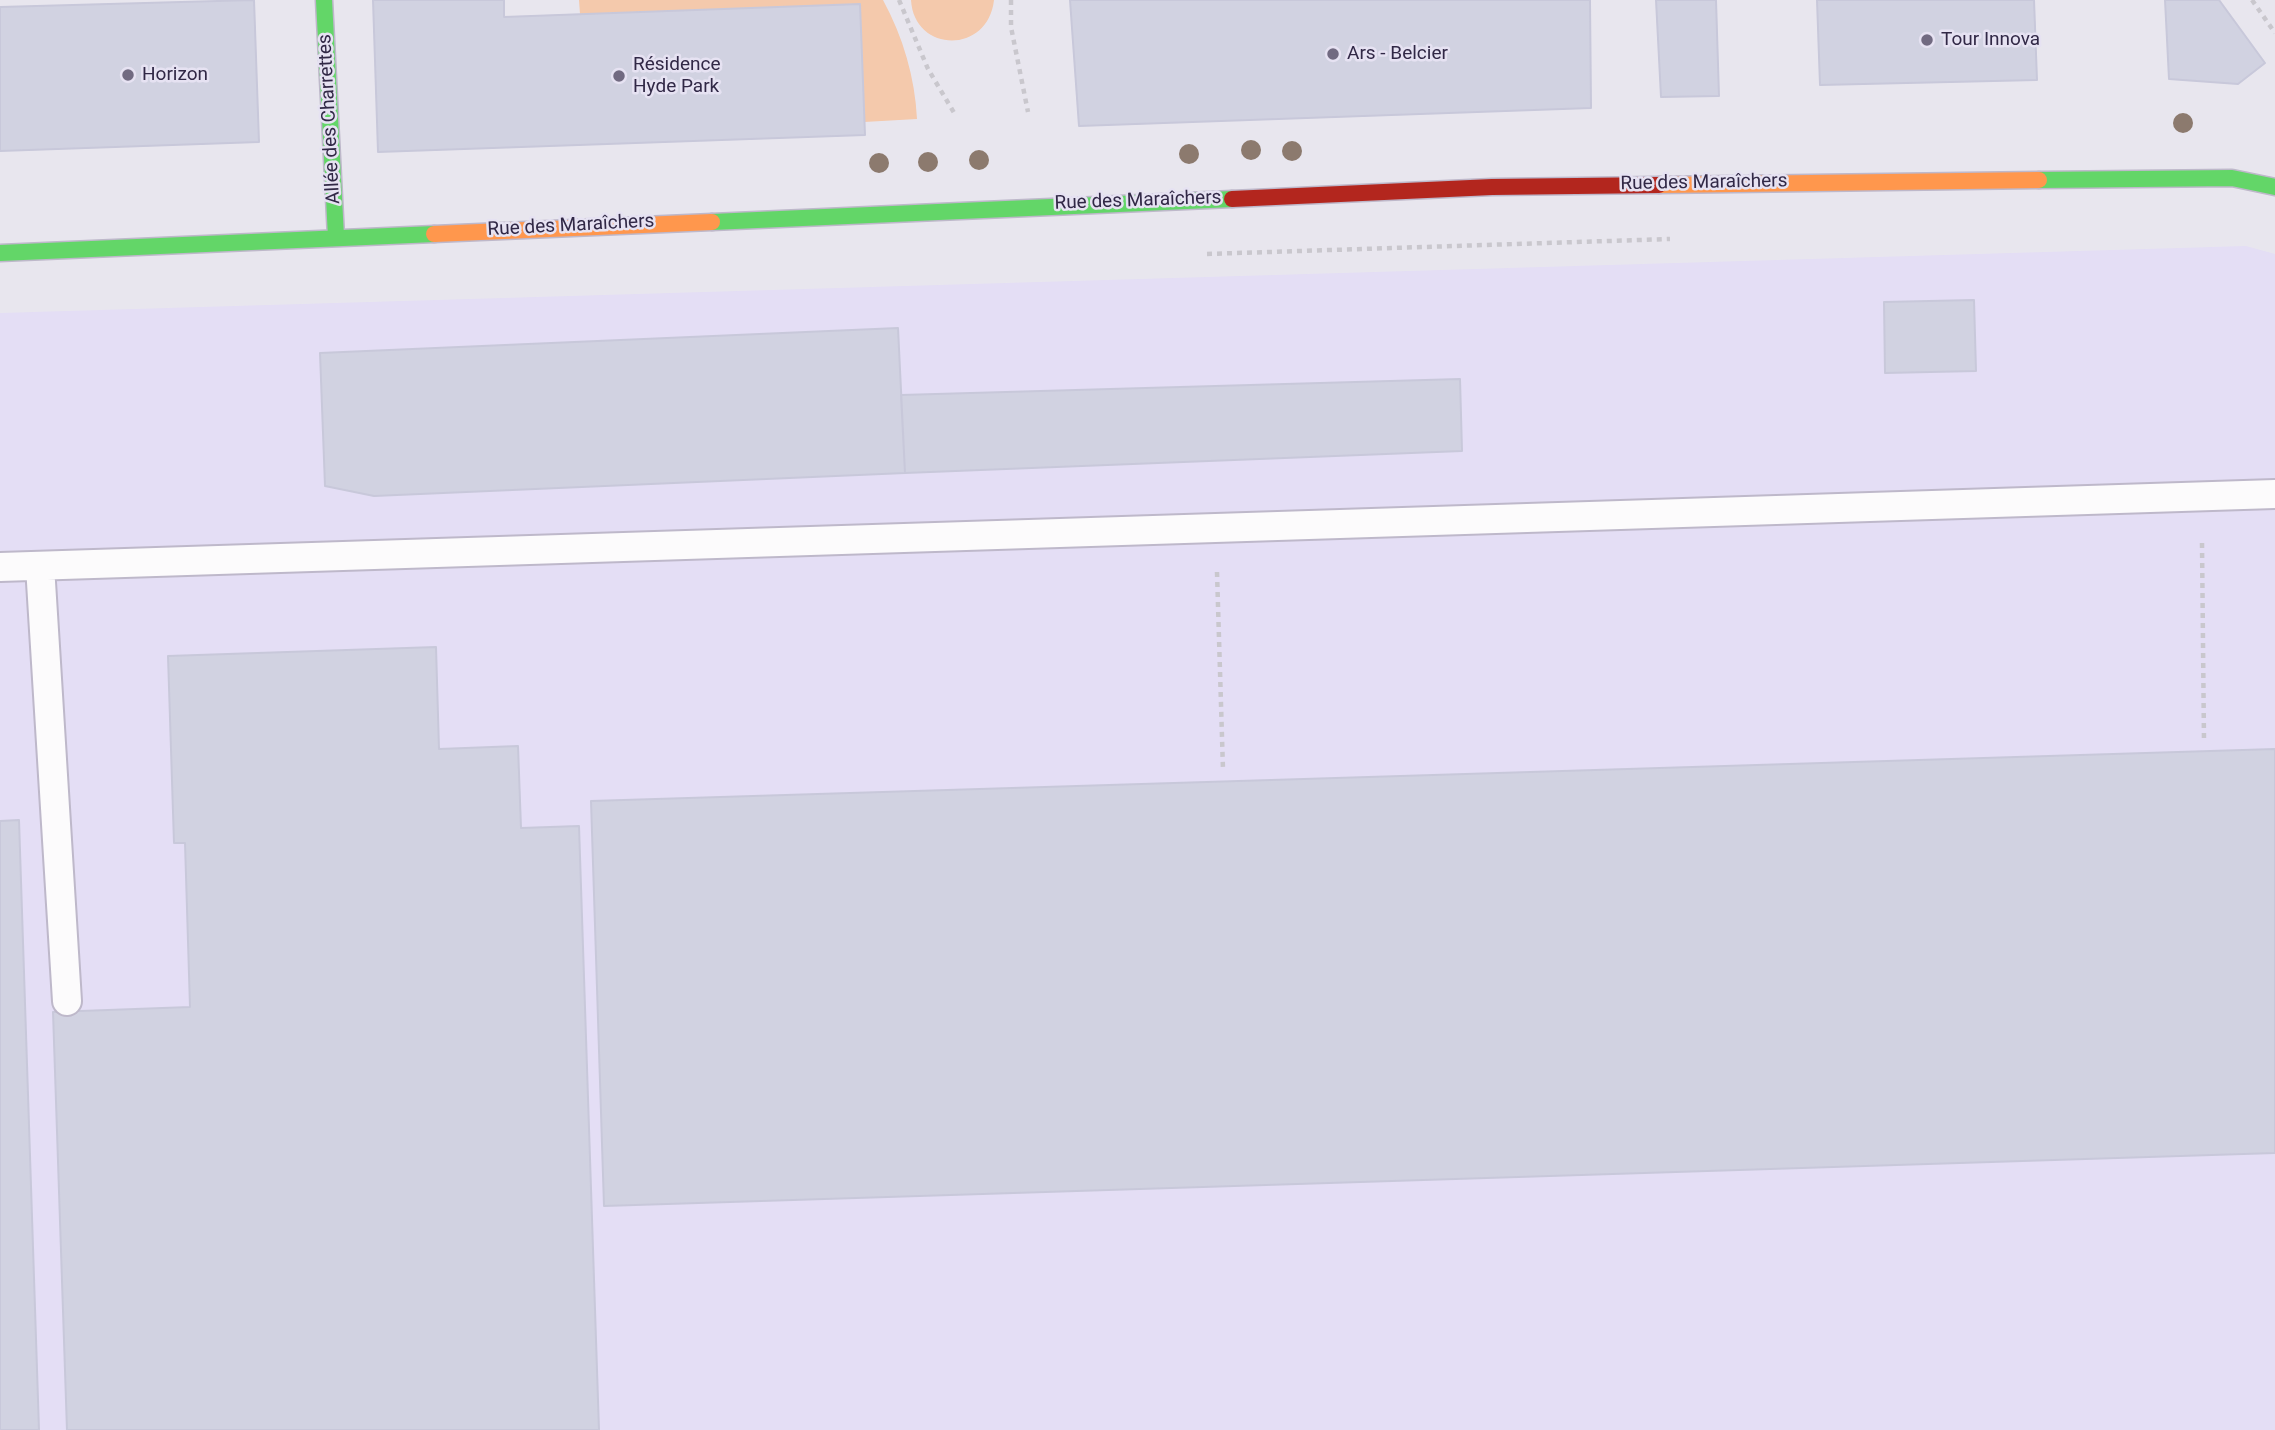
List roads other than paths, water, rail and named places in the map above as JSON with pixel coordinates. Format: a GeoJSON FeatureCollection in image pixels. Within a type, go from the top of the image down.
{"type":"FeatureCollection","features":[{"type":"Feature","properties":{"kind":"main road","name":"Allée des Charrettes"},"geometry":{"type":"LineString","coordinates":[[324,0],[336,237]]}},
{"type":"Feature","properties":{"kind":"main road","name":"Rue des Maraîchers"},"geometry":{"type":"LineString","coordinates":[[0,253],[1493,187],[2219,178],[2275,187]]}},
{"type":"Feature","properties":{"kind":"lane"},"geometry":{"type":"LineString","coordinates":[[0,567],[2275,494]]}},
{"type":"Feature","properties":{"kind":"lane"},"geometry":{"type":"LineString","coordinates":[[40,566],[67,1001]]}},
{"type":"Feature","properties":{"kind":"place","name":"Tour Innova"},"geometry":{"type":"Point","coordinates":[1927,40]}},
{"type":"Feature","properties":{"kind":"place","name":"Ars - Belcier"},"geometry":{"type":"Point","coordinates":[1333,54]}},
{"type":"Feature","properties":{"kind":"place","name":"Horizon"},"geometry":{"type":"Point","coordinates":[128,75]}},
{"type":"Feature","properties":{"kind":"place","name":"Résidence Hyde Park"},"geometry":{"type":"Point","coordinates":[619,76]}}]}
